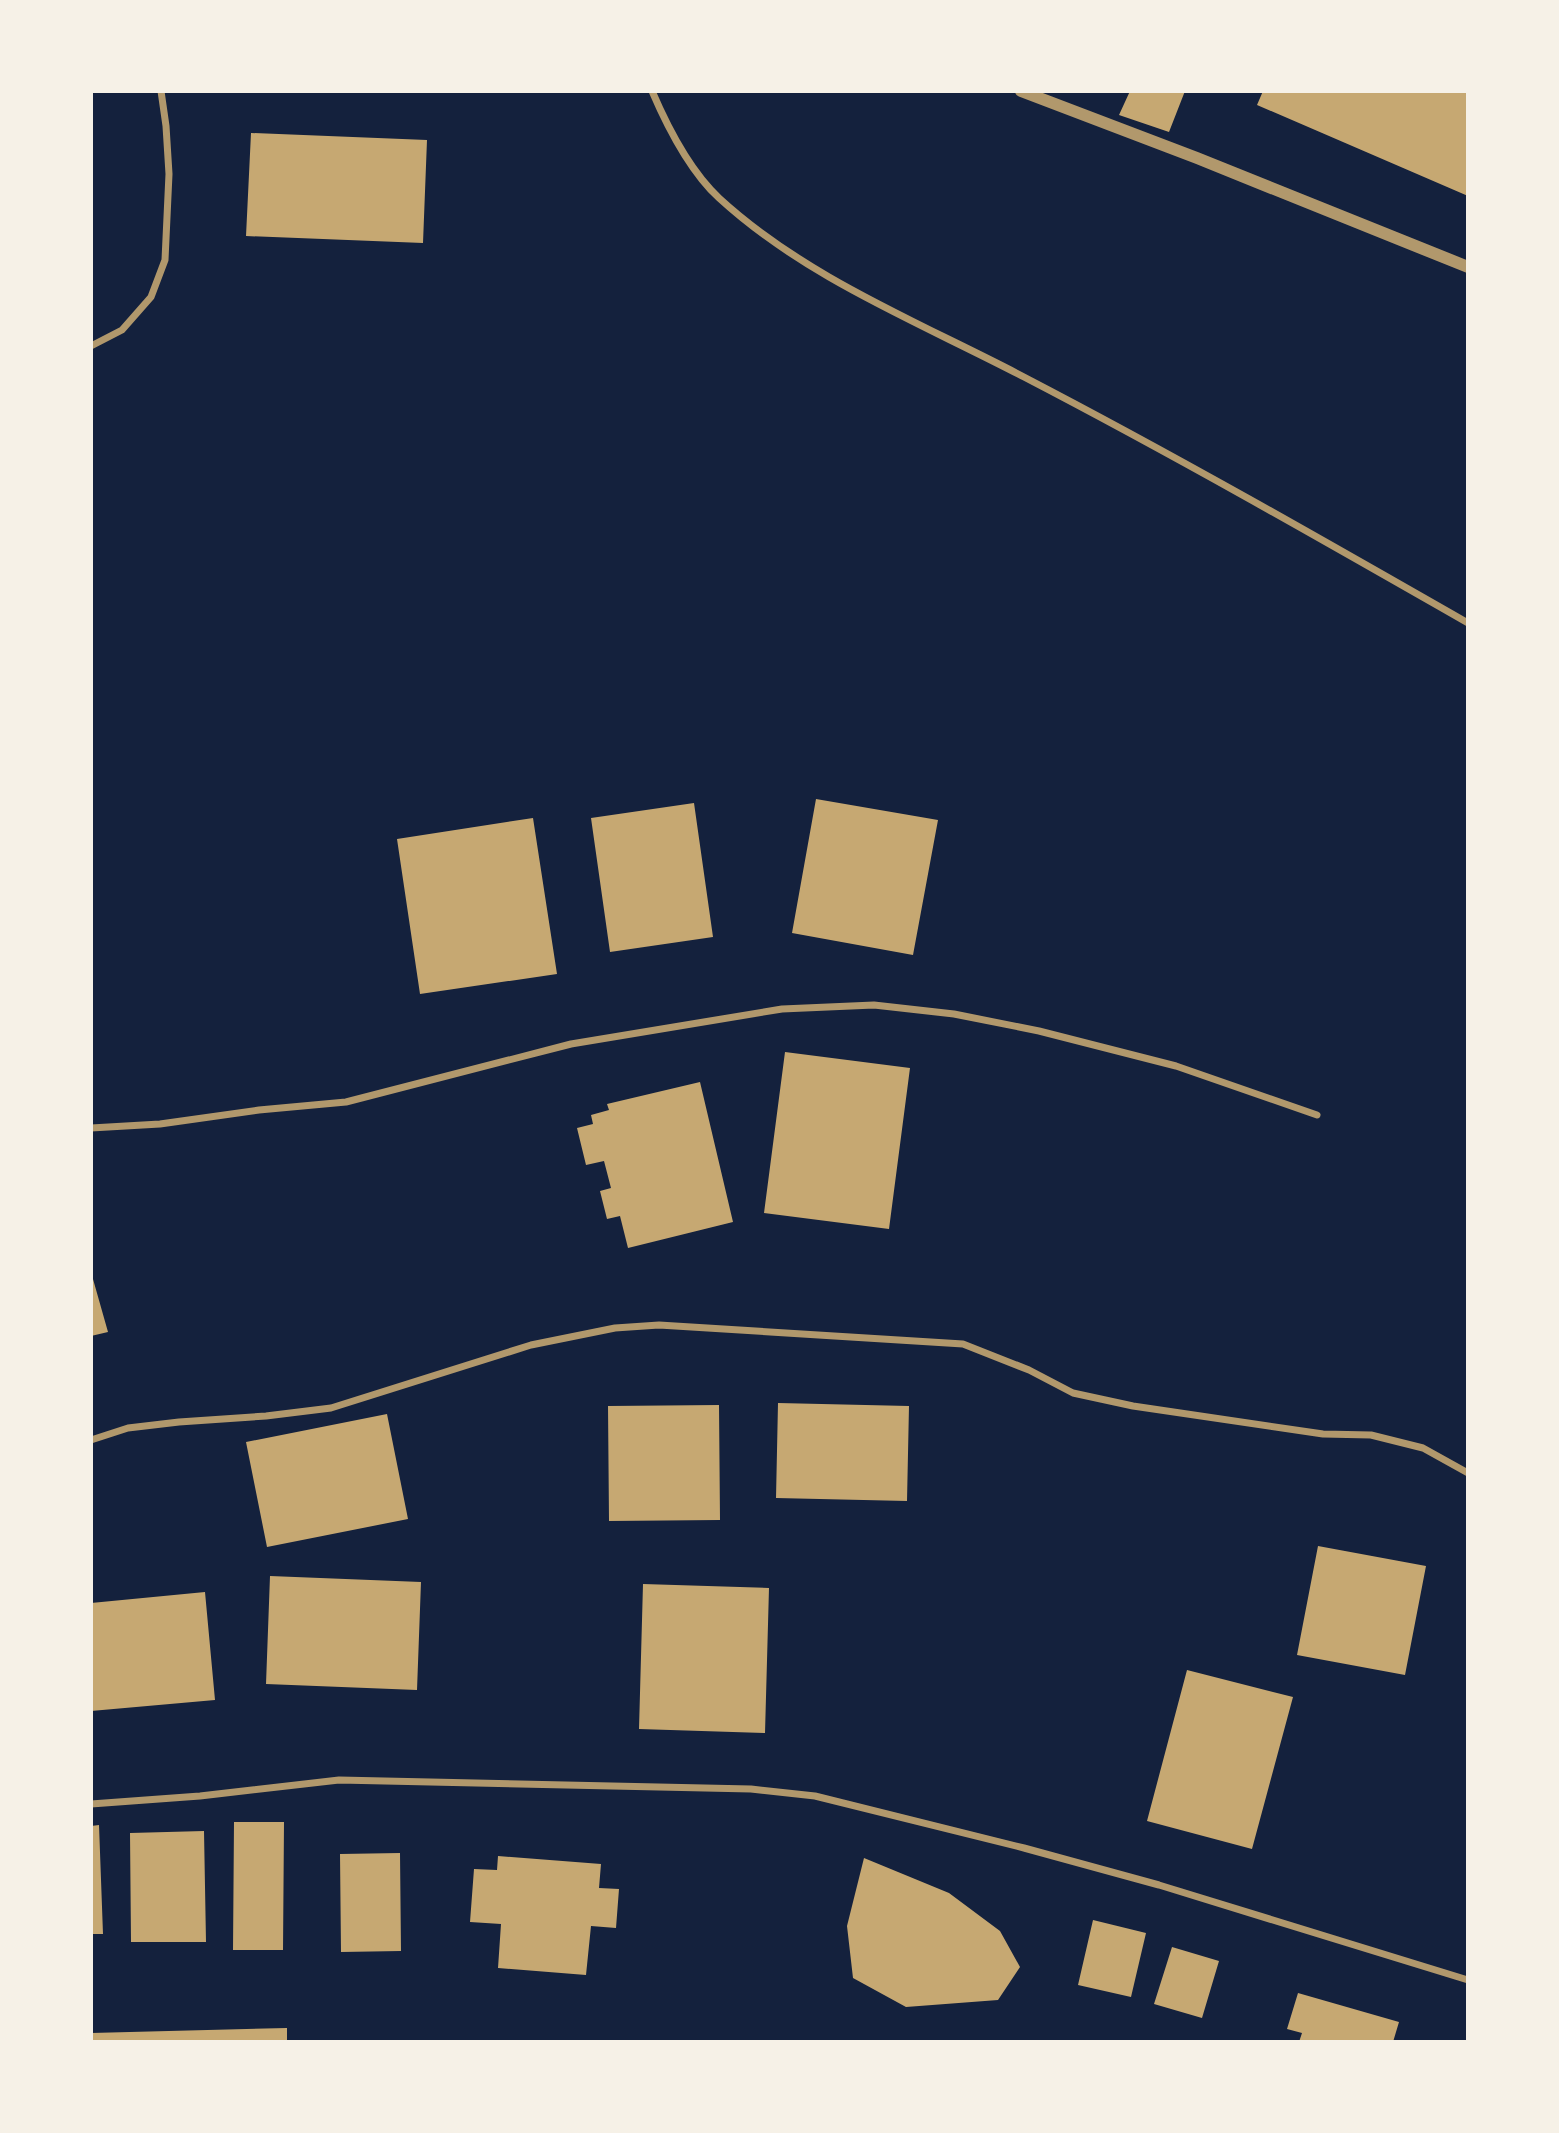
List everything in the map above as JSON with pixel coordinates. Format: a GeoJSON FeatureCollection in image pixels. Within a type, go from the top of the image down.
{"type":"FeatureCollection","features":[{"type":"Feature","properties":{"kind":"street"},"geometry":{"type":"LineString","coordinates":[[91,346],[122,330],[151,297],[164,260],[169,174],[166,126],[160,91]]}},
{"type":"Feature","properties":{"kind":"street"},"geometry":{"type":"LineString","coordinates":[[653,91],[685,155],[717,196],[759,232],[851,288],[1025,377],[1468,623]]}},
{"type":"Feature","properties":{"kind":"street"},"geometry":{"type":"LineString","coordinates":[[1021,91],[1197,158],[1468,267]]}},
{"type":"Feature","properties":{"kind":"street"},"geometry":{"type":"LineString","coordinates":[[91,1128],[160,1124],[259,1110],[346,1102],[571,1044],[782,1009],[874,1005],[954,1014],[1039,1031],[1176,1066],[1317,1115]]}},
{"type":"Feature","properties":{"kind":"street"},"geometry":{"type":"LineString","coordinates":[[91,1440],[128,1428],[331,1408],[531,1345],[615,1328],[659,1325],[963,1344],[1029,1370],[1073,1393],[1133,1406],[1324,1434],[1371,1435],[1423,1448],[1468,1473]]}},
{"type":"Feature","properties":{"kind":"street"},"geometry":{"type":"LineString","coordinates":[[91,1804],[200,1796],[339,1780],[751,1789],[815,1796],[890,1813],[1158,1885],[1468,1980]]}},
{"type":"Feature","properties":{"kind":"building"},"geometry":{"type":"Polygon","coordinates":[[[1130,91],[1185,91],[1169,132],[1119,115],[1130,91]]]}},
{"type":"Feature","properties":{"kind":"building"},"geometry":{"type":"Polygon","coordinates":[[[1263,91],[1468,91],[1468,196],[1257,105],[1263,91]]]}},
{"type":"Feature","properties":{"kind":"building"},"geometry":{"type":"Polygon","coordinates":[[[251,133],[427,140],[423,243],[246,236],[251,133]]]}},
{"type":"Feature","properties":{"kind":"building"},"geometry":{"type":"Polygon","coordinates":[[[816,799],[938,820],[913,955],[792,933],[816,799]]]}},
{"type":"Feature","properties":{"kind":"building"},"geometry":{"type":"Polygon","coordinates":[[[694,803],[713,937],[610,952],[591,818],[694,803]]]}},
{"type":"Feature","properties":{"kind":"building"},"geometry":{"type":"Polygon","coordinates":[[[533,818],[557,974],[420,994],[397,839],[533,818]]]}},
{"type":"Feature","properties":{"kind":"building"},"geometry":{"type":"Polygon","coordinates":[[[785,1052],[910,1068],[889,1229],[764,1213],[785,1052]]]}},
{"type":"Feature","properties":{"kind":"building"},"geometry":{"type":"Polygon","coordinates":[[[700,1082],[733,1222],[628,1248],[620,1216],[607,1219],[600,1191],[611,1188],[604,1161],[586,1165],[577,1128],[593,1124],[591,1115],[609,1110],[607,1104],[700,1082]]]}},
{"type":"Feature","properties":{"kind":"building"},"geometry":{"type":"Polygon","coordinates":[[[91,1272],[108,1332],[91,1336],[91,1272]]]}},
{"type":"Feature","properties":{"kind":"building"},"geometry":{"type":"Polygon","coordinates":[[[778,1403],[909,1406],[907,1501],[776,1498],[778,1403]]]}},
{"type":"Feature","properties":{"kind":"building"},"geometry":{"type":"Polygon","coordinates":[[[719,1405],[720,1520],[609,1521],[608,1406],[719,1405]]]}},
{"type":"Feature","properties":{"kind":"building"},"geometry":{"type":"Polygon","coordinates":[[[387,1414],[408,1519],[267,1547],[246,1442],[387,1414]]]}},
{"type":"Feature","properties":{"kind":"building"},"geometry":{"type":"Polygon","coordinates":[[[1318,1546],[1426,1566],[1405,1675],[1297,1655],[1318,1546]]]}},
{"type":"Feature","properties":{"kind":"building"},"geometry":{"type":"Polygon","coordinates":[[[270,1576],[421,1582],[417,1690],[266,1684],[270,1576]]]}},
{"type":"Feature","properties":{"kind":"building"},"geometry":{"type":"Polygon","coordinates":[[[643,1584],[769,1588],[765,1733],[639,1729],[643,1584]]]}},
{"type":"Feature","properties":{"kind":"building"},"geometry":{"type":"Polygon","coordinates":[[[205,1592],[215,1700],[91,1711],[91,1603],[205,1592]]]}},
{"type":"Feature","properties":{"kind":"building"},"geometry":{"type":"Polygon","coordinates":[[[1187,1670],[1293,1697],[1252,1849],[1147,1821],[1187,1670]]]}},
{"type":"Feature","properties":{"kind":"building"},"geometry":{"type":"Polygon","coordinates":[[[234,1822],[284,1822],[283,1950],[233,1950],[234,1822]]]}},
{"type":"Feature","properties":{"kind":"building"},"geometry":{"type":"Polygon","coordinates":[[[99,1825],[103,1934],[91,1934],[91,1826],[99,1825]]]}},
{"type":"Feature","properties":{"kind":"building"},"geometry":{"type":"Polygon","coordinates":[[[204,1831],[206,1942],[131,1942],[130,1833],[204,1831]]]}},
{"type":"Feature","properties":{"kind":"building"},"geometry":{"type":"Polygon","coordinates":[[[400,1853],[401,1951],[341,1952],[340,1854],[400,1853]]]}},
{"type":"Feature","properties":{"kind":"building"},"geometry":{"type":"Polygon","coordinates":[[[498,1856],[601,1864],[599,1888],[619,1889],[616,1928],[591,1926],[586,1975],[498,1968],[501,1924],[470,1922],[474,1869],[497,1870],[498,1856]]]}},
{"type":"Feature","properties":{"kind":"building"},"geometry":{"type":"Polygon","coordinates":[[[864,1858],[949,1893],[1000,1931],[1020,1967],[998,2000],[906,2007],[853,1978],[847,1926],[864,1858]]]}},
{"type":"Feature","properties":{"kind":"building"},"geometry":{"type":"Polygon","coordinates":[[[1093,1920],[1146,1933],[1131,1997],[1078,1985],[1093,1920]]]}},
{"type":"Feature","properties":{"kind":"building"},"geometry":{"type":"Polygon","coordinates":[[[1172,1947],[1219,1961],[1202,2018],[1154,2004],[1172,1947]]]}},
{"type":"Feature","properties":{"kind":"building"},"geometry":{"type":"Polygon","coordinates":[[[1298,1993],[1399,2022],[1393,2042],[1299,2042],[1302,2033],[1287,2029],[1298,1993]]]}},
{"type":"Feature","properties":{"kind":"building"},"geometry":{"type":"Polygon","coordinates":[[[287,2028],[287,2042],[91,2042],[91,2033],[287,2028]]]}}]}
